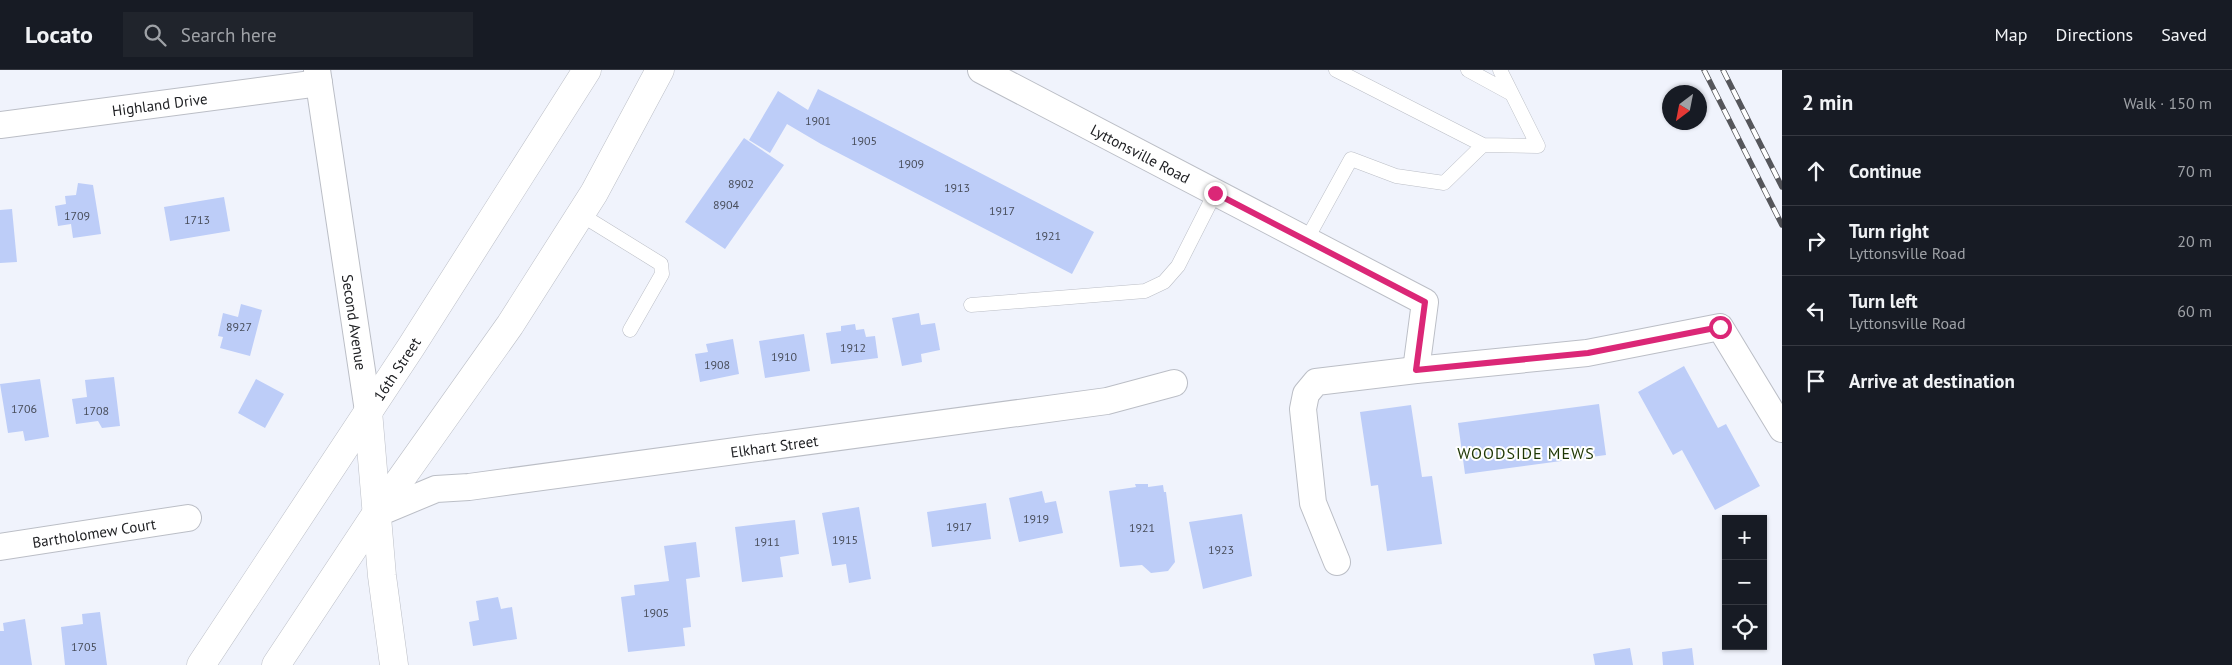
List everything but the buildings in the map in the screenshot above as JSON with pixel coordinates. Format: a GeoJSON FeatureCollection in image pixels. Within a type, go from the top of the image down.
{"type":"FeatureCollection","features":[{"type":"Feature","properties":{"kind":"main road","name":"16th Street"},"geometry":{"type":"LineString","coordinates":[[201,665],[368,411],[587,70]]}},
{"type":"Feature","properties":{"kind":"main road"},"geometry":{"type":"LineString","coordinates":[[276,665],[376,514],[510,326],[594,194],[660,70]]}},
{"type":"Feature","properties":{"kind":"main road","name":"Second Avenue"},"geometry":{"type":"LineString","coordinates":[[368,411],[385,603],[394,665]]}},
{"type":"Feature","properties":{"kind":"street","name":"Lyttonsville Road"},"geometry":{"type":"LineString","coordinates":[[981,70],[1425,302],[1416,370]]}},
{"type":"Feature","properties":{"kind":"street","name":"Second Avenue"},"geometry":{"type":"LineString","coordinates":[[318,77],[368,411]]}},
{"type":"Feature","properties":{"kind":"street","name":"Highland Drive"},"geometry":{"type":"LineString","coordinates":[[0,124],[318,77]]}},
{"type":"Feature","properties":{"kind":"street"},"geometry":{"type":"LineString","coordinates":[[1337,562],[1313,503],[1303,410],[1306,394],[1316,382],[1588,353],[1720,327],[1782,430]]}},
{"type":"Feature","properties":{"kind":"street","name":"Elkhart Street"},"geometry":{"type":"LineString","coordinates":[[376,514],[436,490],[479,486],[1107,401],[1174,383]]}},
{"type":"Feature","properties":{"kind":"street","name":"Bartholomew Court"},"geometry":{"type":"LineString","coordinates":[[0,547],[188,518]]}},
{"type":"Feature","properties":{"kind":"lane"},"geometry":{"type":"LineString","coordinates":[[1336,70],[1483,145],[1538,146],[1500,70]]}},
{"type":"Feature","properties":{"kind":"lane"},"geometry":{"type":"LineString","coordinates":[[1468,70],[1512,94]]}},
{"type":"Feature","properties":{"kind":"lane"},"geometry":{"type":"LineString","coordinates":[[1307,239],[1351,160],[1396,176],[1444,183],[1483,145]]}},
{"type":"Feature","properties":{"kind":"lane"},"geometry":{"type":"LineString","coordinates":[[971,305],[1145,291],[1164,282],[1178,266],[1215,193]]}},
{"type":"Feature","properties":{"kind":"lane"},"geometry":{"type":"LineString","coordinates":[[580,214],[661,264],[662,274],[630,330]]}},
{"type":"Feature","properties":{"kind":"railway"},"geometry":{"type":"LineString","coordinates":[[1704,70],[1782,225]]}},
{"type":"Feature","properties":{"kind":"railway"},"geometry":{"type":"LineString","coordinates":[[1723,70],[1782,187]]}},
{"type":"Feature","properties":{"kind":"district","name":"WOODSIDE MEWS"},"geometry":{"type":"Point","coordinates":[1526,453]}},
{"type":"Feature","properties":{"kind":"route"},"geometry":{"type":"LineString","coordinates":[[1215,193],[1307,239],[1425,302],[1416,370],[1588,353],[1720,327]]}}]}
